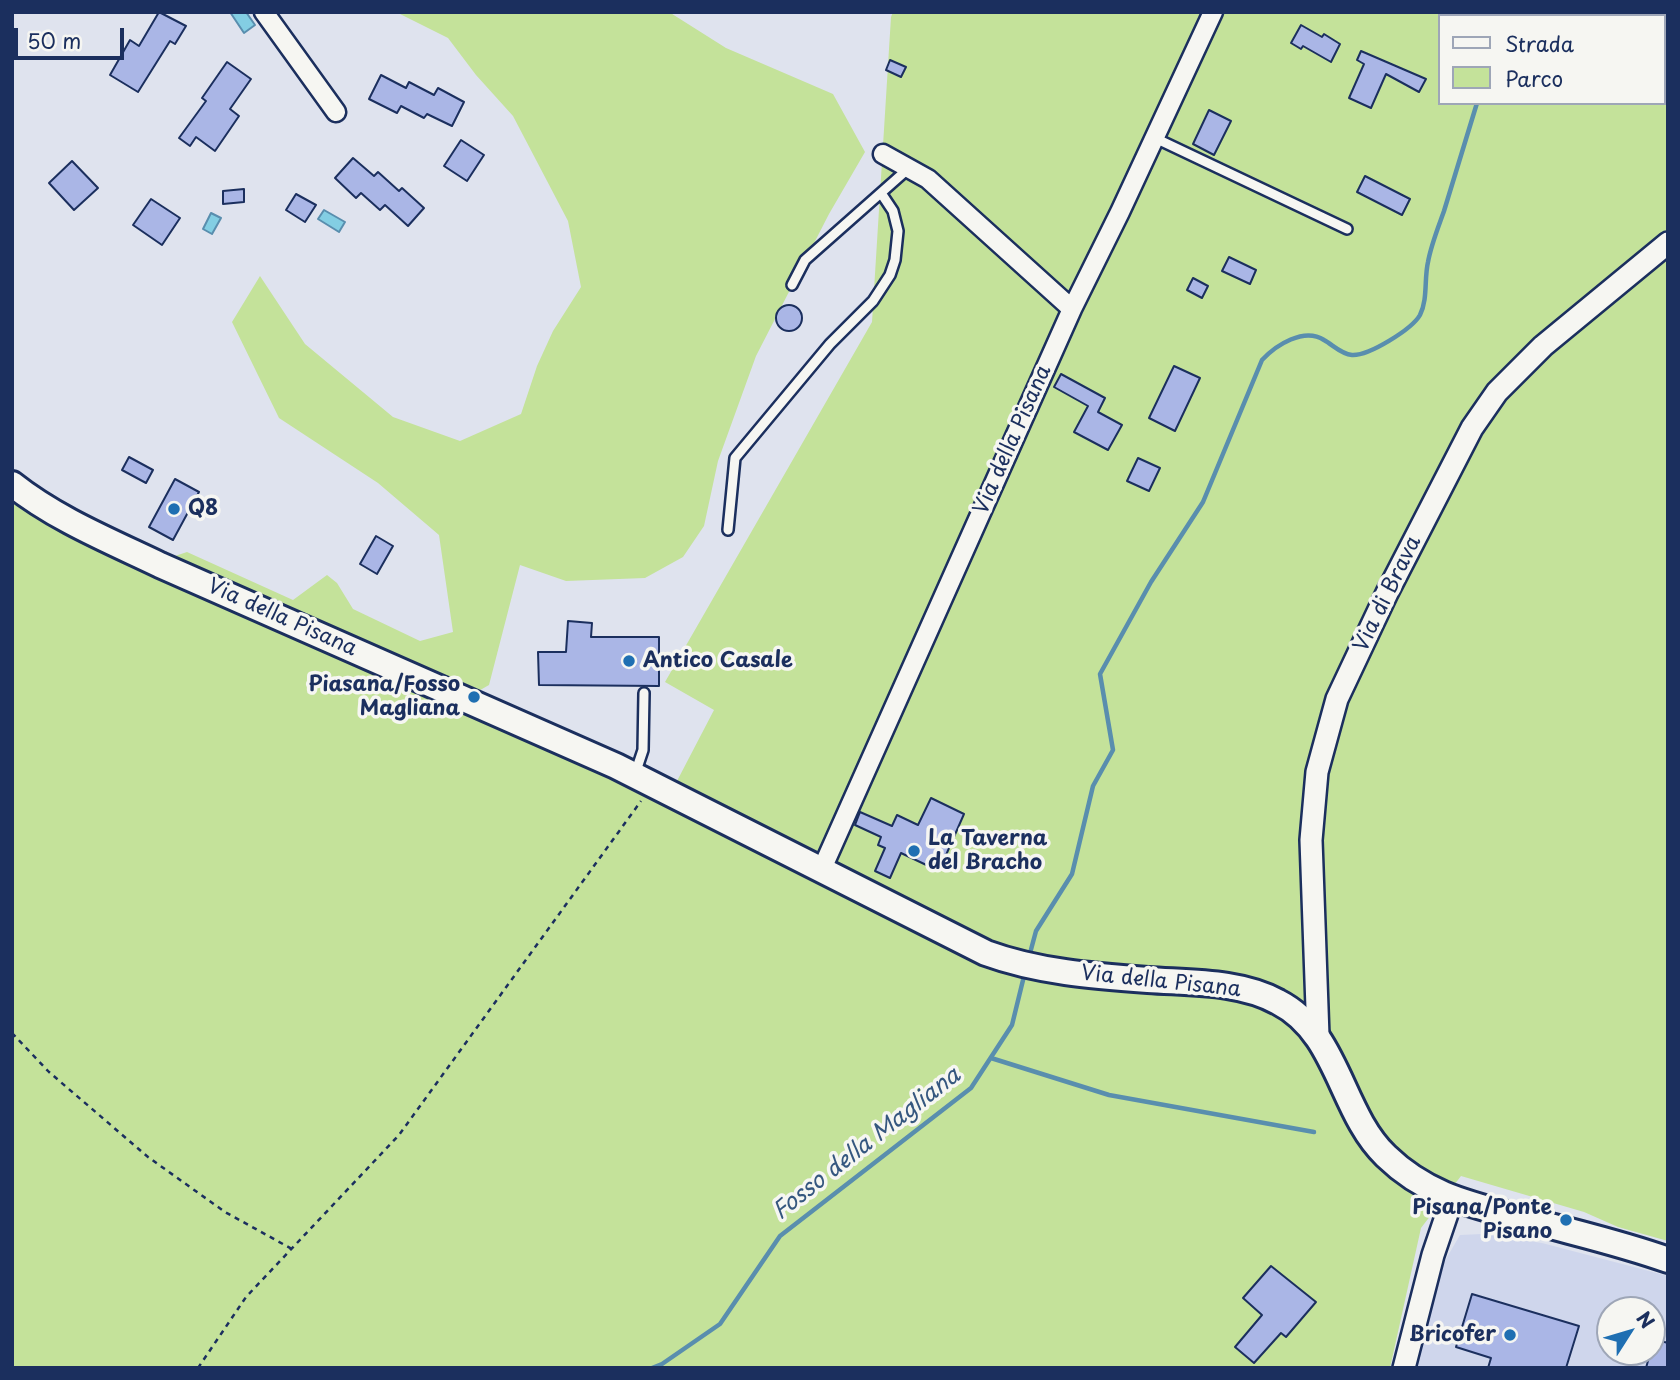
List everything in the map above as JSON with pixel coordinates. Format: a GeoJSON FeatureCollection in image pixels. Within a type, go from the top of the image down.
{"type":"FeatureCollection","features":[{"type":"Feature","properties":{"kind":"main road","name":"Via della Pisana"},"geometry":{"type":"LineString","coordinates":[[12,484],[51,510],[148,559],[644,780],[986,953],[1050,970],[1094,976],[1209,984],[1271,998],[1287,1007],[1318,1036],[1356,1114],[1377,1147],[1412,1177],[1452,1199],[1606,1240],[1668,1260]]}},
{"type":"Feature","properties":{"kind":"street"},"geometry":{"type":"LineString","coordinates":[[264,12],[335,112]]}},
{"type":"Feature","properties":{"kind":"street","name":"Via della Pisana"},"geometry":{"type":"LineString","coordinates":[[821,871],[1072,309],[1213,12]]}},
{"type":"Feature","properties":{"kind":"street"},"geometry":{"type":"LineString","coordinates":[[883,154],[928,179],[1072,309]]}},
{"type":"Feature","properties":{"kind":"street","name":"Via di Brava"},"geometry":{"type":"LineString","coordinates":[[1318,1036],[1311,840],[1317,772],[1337,699],[1387,593],[1472,428],[1497,392],[1543,346],[1668,243]]}},
{"type":"Feature","properties":{"kind":"street"},"geometry":{"type":"LineString","coordinates":[[1404,1368],[1433,1255],[1452,1199]]}},
{"type":"Feature","properties":{"kind":"lane"},"geometry":{"type":"LineString","coordinates":[[1155,138],[1347,229]]}},
{"type":"Feature","properties":{"kind":"lane"},"geometry":{"type":"LineString","coordinates":[[792,285],[805,260],[909,168]]}},
{"type":"Feature","properties":{"kind":"lane"},"geometry":{"type":"LineString","coordinates":[[728,530],[736,458],[830,344],[873,301],[890,275],[895,260],[898,231],[893,211],[881,193]]}},
{"type":"Feature","properties":{"kind":"lane"},"geometry":{"type":"LineString","coordinates":[[644,693],[644,743],[641,759],[644,780]]}},
{"type":"Feature","properties":{"kind":"path"},"geometry":{"type":"LineString","coordinates":[[198,1368],[246,1297],[399,1135],[640,802],[644,780]]}},
{"type":"Feature","properties":{"kind":"path"},"geometry":{"type":"LineString","coordinates":[[12,1033],[49,1072],[148,1157],[225,1212],[292,1249]]}},
{"type":"Feature","properties":{"kind":"shaded area"},"geometry":{"type":"Polygon","coordinates":[[[1482,1234],[1542,1243],[1668,1276],[1668,1368],[1415,1368],[1443,1264],[1460,1235],[1482,1234]]]}},
{"type":"Feature","properties":{"kind":"green space"},"geometry":{"type":"Polygon","coordinates":[[[396,12],[669,12],[726,48],[833,94],[865,152],[829,214],[756,356],[718,461],[704,526],[683,557],[645,578],[566,581],[520,565],[489,685],[475,693],[169,558],[187,552],[293,600],[327,575],[337,583],[353,609],[420,641],[453,632],[439,535],[378,483],[279,418],[232,322],[260,276],[305,344],[393,417],[460,441],[521,414],[537,366],[553,331],[581,287],[568,221],[513,116],[476,75],[448,38],[396,12]]]}},
{"type":"Feature","properties":{"kind":"green space"},"geometry":{"type":"Polygon","coordinates":[[[893,12],[1668,12],[1668,1241],[1618,1227],[1584,1212],[1461,1176],[1421,1228],[1390,1368],[12,1368],[12,492],[97,546],[665,804],[714,710],[665,682],[872,322],[893,12]]]}},
{"type":"Feature","properties":{"kind":"water"},"geometry":{"type":"Polygon","coordinates":[[[230,12],[246,12],[255,25],[244,33],[230,12]]]}},
{"type":"Feature","properties":{"kind":"water"},"geometry":{"type":"Polygon","coordinates":[[[324,210],[345,222],[339,232],[318,219],[324,210]]]}},
{"type":"Feature","properties":{"kind":"water"},"geometry":{"type":"Polygon","coordinates":[[[211,213],[221,218],[212,234],[203,229],[211,213]]]}},
{"type":"Feature","properties":{"kind":"building"},"geometry":{"type":"Polygon","coordinates":[[[159,12],[186,26],[175,44],[170,41],[138,92],[110,75],[130,40],[139,46],[159,12]]]}},
{"type":"Feature","properties":{"kind":"building"},"geometry":{"type":"Polygon","coordinates":[[[1301,25],[1340,44],[1331,62],[1303,46],[1301,49],[1291,43],[1301,25]]]}},
{"type":"Feature","properties":{"kind":"building"},"geometry":{"type":"Polygon","coordinates":[[[1361,51],[1426,79],[1419,92],[1386,74],[1371,108],[1349,98],[1364,64],[1357,60],[1361,51]]]}},
{"type":"Feature","properties":{"kind":"building"},"geometry":{"type":"Polygon","coordinates":[[[890,60],[906,67],[901,77],[886,70],[890,60]]]}},
{"type":"Feature","properties":{"kind":"building"},"geometry":{"type":"Polygon","coordinates":[[[227,62],[251,79],[230,109],[239,116],[215,151],[196,137],[190,146],[179,138],[206,101],[202,98],[227,62]]]}},
{"type":"Feature","properties":{"kind":"building"},"geometry":{"type":"Polygon","coordinates":[[[381,75],[406,88],[409,82],[434,95],[438,88],[464,102],[452,126],[427,114],[424,118],[401,106],[397,113],[369,99],[381,75]]]}},
{"type":"Feature","properties":{"kind":"building"},"geometry":{"type":"Polygon","coordinates":[[[1209,110],[1231,121],[1214,155],[1193,144],[1209,110]]]}},
{"type":"Feature","properties":{"kind":"building"},"geometry":{"type":"Polygon","coordinates":[[[461,140],[484,155],[467,181],[444,166],[461,140]]]}},
{"type":"Feature","properties":{"kind":"building"},"geometry":{"type":"Polygon","coordinates":[[[353,158],[374,176],[378,172],[399,191],[402,188],[424,208],[408,226],[385,205],[380,210],[361,193],[356,198],[335,178],[353,158]]]}},
{"type":"Feature","properties":{"kind":"building"},"geometry":{"type":"Polygon","coordinates":[[[72,161],[98,188],[74,210],[49,183],[72,161]]]}},
{"type":"Feature","properties":{"kind":"building"},"geometry":{"type":"Polygon","coordinates":[[[1365,176],[1410,199],[1402,215],[1357,192],[1365,176]]]}},
{"type":"Feature","properties":{"kind":"building"},"geometry":{"type":"Polygon","coordinates":[[[244,189],[244,202],[223,204],[223,191],[244,189]]]}},
{"type":"Feature","properties":{"kind":"building"},"geometry":{"type":"Polygon","coordinates":[[[296,194],[316,205],[305,222],[286,210],[296,194]]]}},
{"type":"Feature","properties":{"kind":"building"},"geometry":{"type":"Polygon","coordinates":[[[151,199],[180,218],[162,245],[133,225],[151,199]]]}},
{"type":"Feature","properties":{"kind":"building"},"geometry":{"type":"Polygon","coordinates":[[[1229,257],[1256,270],[1250,284],[1222,271],[1229,257]]]}},
{"type":"Feature","properties":{"kind":"building"},"geometry":{"type":"Polygon","coordinates":[[[1193,278],[1208,286],[1202,298],[1187,290],[1193,278]]]}},
{"type":"Feature","properties":{"kind":"building"},"geometry":{"type":"Polygon","coordinates":[[[789,305],[798,309],[802,318],[798,327],[789,331],[780,327],[776,318],[780,309],[789,305]]]}},
{"type":"Feature","properties":{"kind":"building"},"geometry":{"type":"Polygon","coordinates":[[[1174,366],[1200,378],[1175,431],[1149,418],[1174,366]]]}},
{"type":"Feature","properties":{"kind":"building"},"geometry":{"type":"Polygon","coordinates":[[[1061,374],[1105,398],[1098,412],[1122,425],[1108,450],[1074,432],[1088,406],[1054,387],[1061,374]]]}},
{"type":"Feature","properties":{"kind":"building"},"geometry":{"type":"Polygon","coordinates":[[[129,457],[153,470],[146,483],[122,470],[129,457]]]}},
{"type":"Feature","properties":{"kind":"building"},"geometry":{"type":"Polygon","coordinates":[[[1138,458],[1160,468],[1149,491],[1127,481],[1138,458]]]}},
{"type":"Feature","properties":{"kind":"building","name":"Q8"},"geometry":{"type":"Polygon","coordinates":[[[175,479],[199,492],[173,540],[149,527],[175,479]]]}},
{"type":"Feature","properties":{"kind":"building"},"geometry":{"type":"Polygon","coordinates":[[[376,536],[393,546],[377,574],[360,564],[376,536]]]}},
{"type":"Feature","properties":{"kind":"building"},"geometry":{"type":"Polygon","coordinates":[[[568,621],[592,623],[591,637],[659,637],[659,686],[539,685],[538,652],[566,652],[568,621]]]}},
{"type":"Feature","properties":{"kind":"building"},"geometry":{"type":"Polygon","coordinates":[[[931,798],[964,814],[939,871],[901,853],[890,878],[875,871],[885,848],[878,845],[881,837],[855,825],[860,812],[892,826],[897,815],[918,825],[931,798]]]}},
{"type":"Feature","properties":{"kind":"building"},"geometry":{"type":"Polygon","coordinates":[[[1271,1266],[1316,1302],[1286,1337],[1281,1333],[1254,1363],[1235,1347],[1262,1315],[1243,1298],[1271,1266]]]}},
{"type":"Feature","properties":{"kind":"building"},"geometry":{"type":"Polygon","coordinates":[[[1472,1294],[1579,1326],[1566,1368],[1488,1368],[1491,1358],[1456,1347],[1472,1294]]]}},
{"type":"Feature","properties":{"kind":"building"},"geometry":{"type":"Polygon","coordinates":[[[1668,1343],[1668,1368],[1646,1368],[1666,1366],[1668,1343]]]}},
{"type":"Feature","properties":{"kind":"waterway","name":"Fosso della Magliana"},"geometry":{"type":"LineString","coordinates":[[1029,957],[1036,931],[1072,874],[1093,786],[1113,750],[1100,674],[1151,582],[1203,502],[1262,360],[1282,344],[1308,336],[1324,340],[1344,353],[1359,354],[1389,341],[1415,321],[1424,302],[1431,249],[1476,105]]}},
{"type":"Feature","properties":{"kind":"waterway","name":"Fosso della Magliana"},"geometry":{"type":"LineString","coordinates":[[652,1368],[720,1324],[780,1236],[971,1088],[1012,1025],[1025,972]]}},
{"type":"Feature","properties":{"kind":"waterway"},"geometry":{"type":"LineString","coordinates":[[991,1058],[1109,1095],[1314,1132]]}},
{"type":"Feature","properties":{"kind":"place","name":"Q8"},"geometry":{"type":"Point","coordinates":[174,509]}},
{"type":"Feature","properties":{"kind":"place","name":"Antico Casale"},"geometry":{"type":"Point","coordinates":[629,661]}},
{"type":"Feature","properties":{"kind":"place","name":"Piasana/Fosso Magliana"},"geometry":{"type":"Point","coordinates":[474,697]}},
{"type":"Feature","properties":{"kind":"place","name":"La Taverna del Bracho"},"geometry":{"type":"Point","coordinates":[914,851]}},
{"type":"Feature","properties":{"kind":"place","name":"Pisana/Ponte Pisano"},"geometry":{"type":"Point","coordinates":[1566,1220]}},
{"type":"Feature","properties":{"kind":"place","name":"Bricofer"},"geometry":{"type":"Point","coordinates":[1510,1335]}}]}
